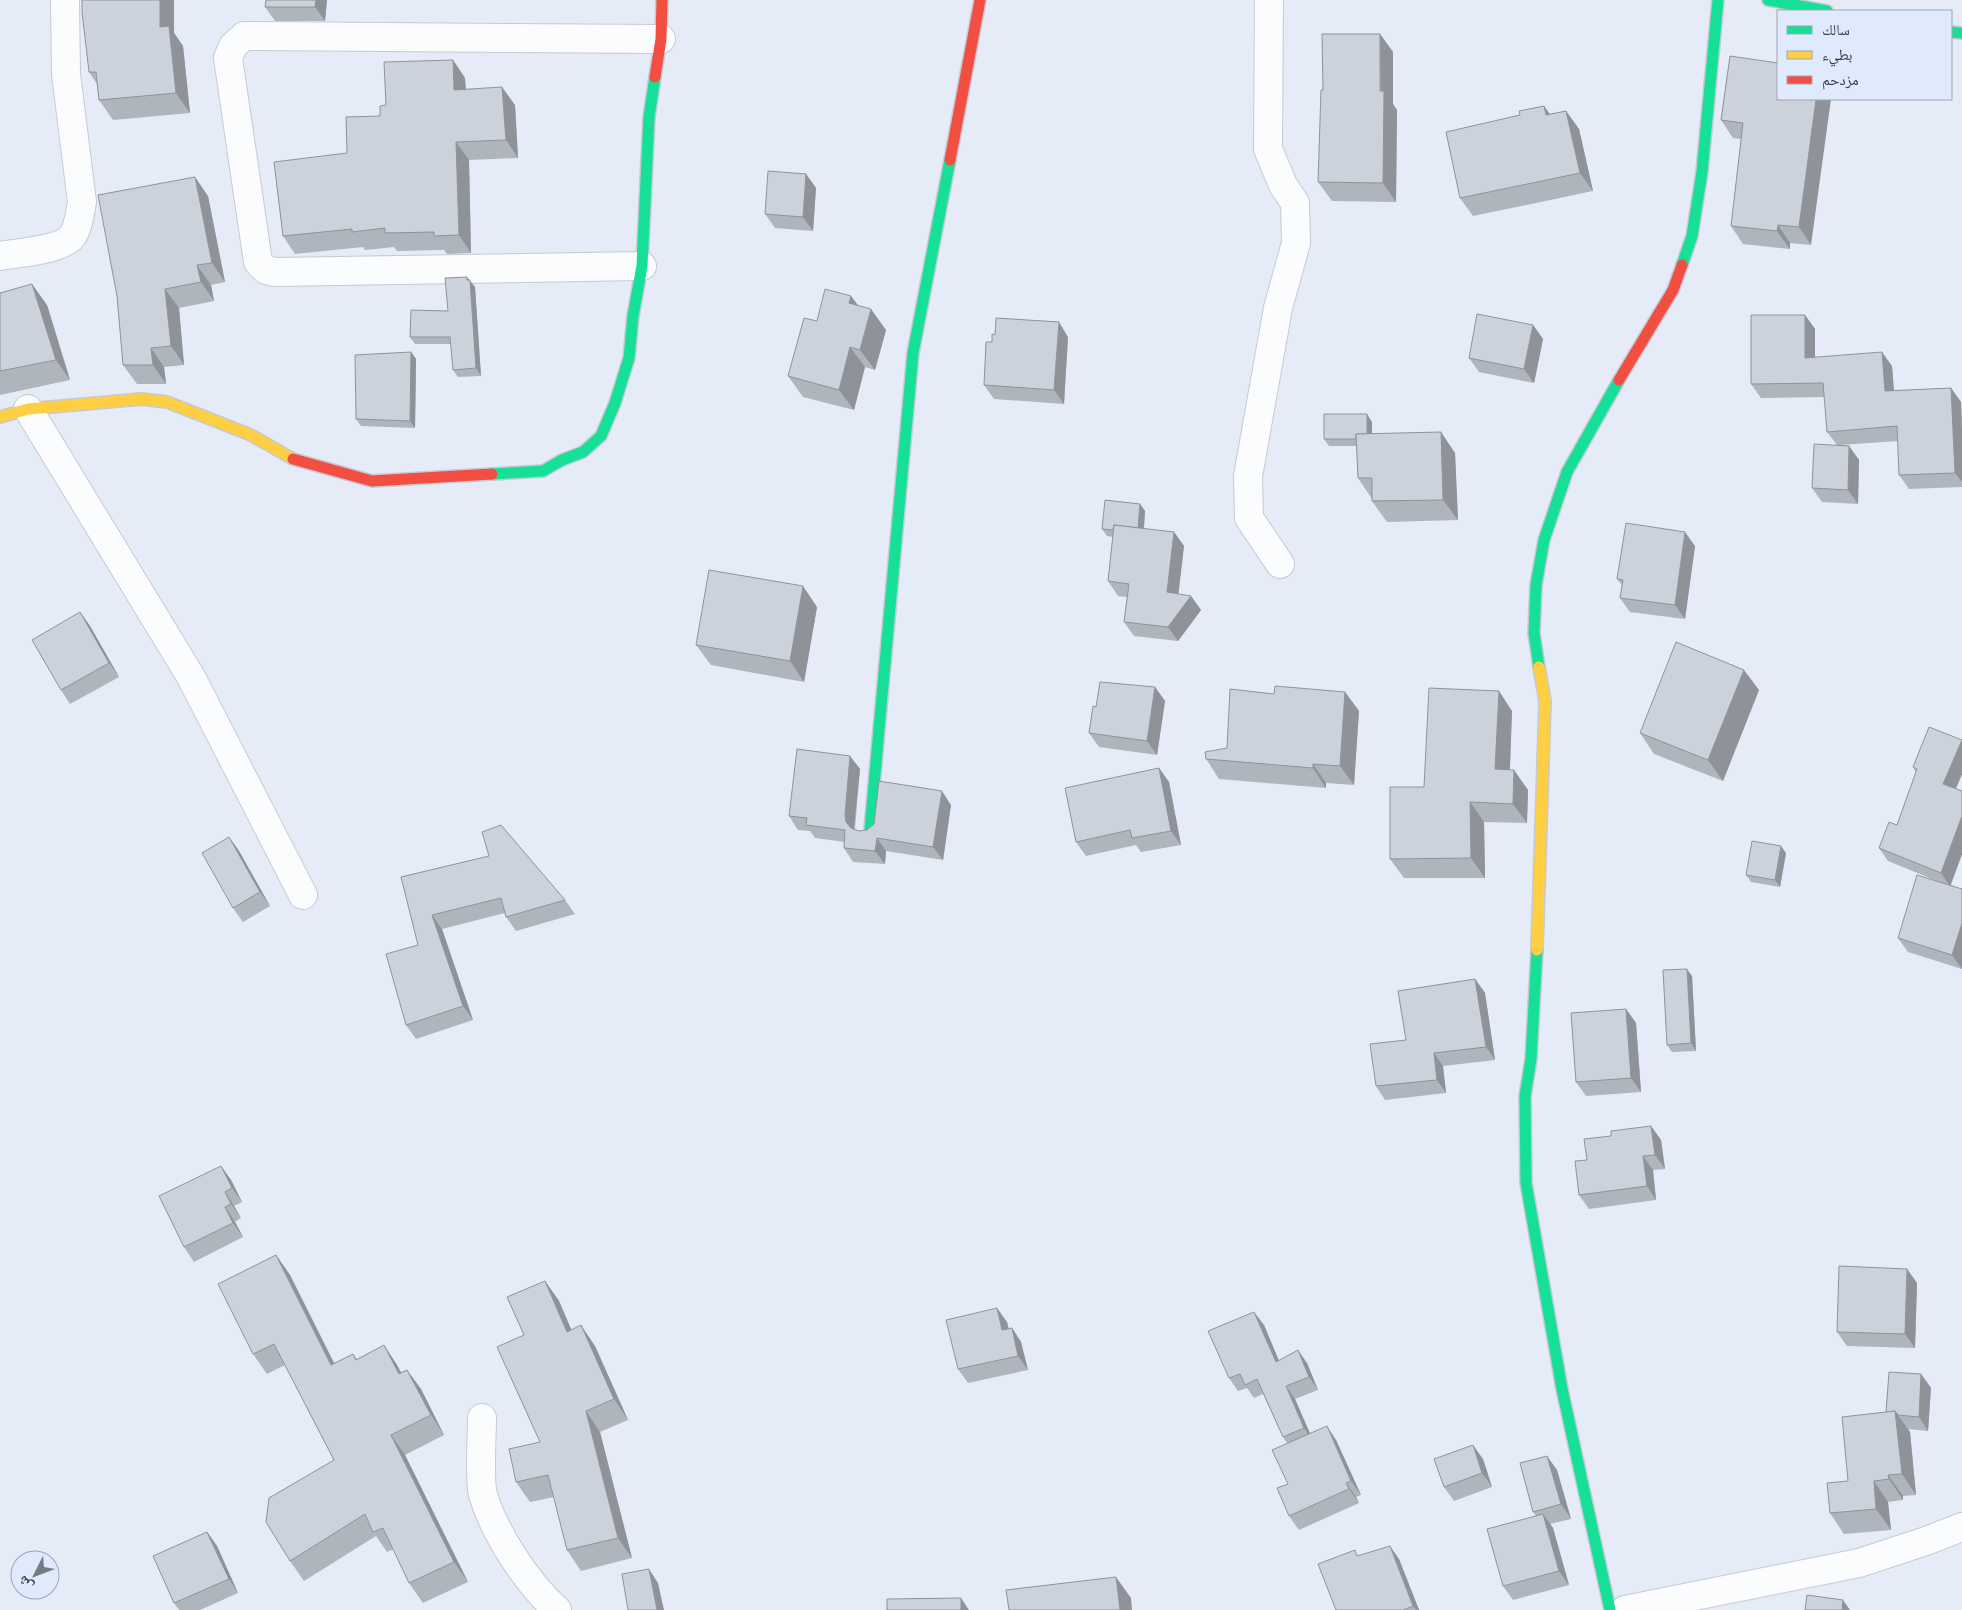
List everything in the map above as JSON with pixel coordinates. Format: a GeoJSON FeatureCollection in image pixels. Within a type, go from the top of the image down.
{"type":"FeatureCollection","features":[{"type":"Feature","properties":{"kind":"street"},"geometry":{"type":"LineString","coordinates":[[0,256],[58,246],[73,237],[79,220],[82,202],[66,74],[65,0]]}},
{"type":"Feature","properties":{"kind":"street"},"geometry":{"type":"LineString","coordinates":[[0,417],[28,409],[142,398],[167,402],[251,436],[290,458],[372,481],[543,472],[562,460],[583,452],[601,436],[615,402],[629,358],[633,316],[642,266],[649,117],[661,39],[662,0]]}},
{"type":"Feature","properties":{"kind":"street"},"geometry":{"type":"LineString","coordinates":[[870,829],[914,353],[980,0]]}},
{"type":"Feature","properties":{"kind":"street"},"geometry":{"type":"LineString","coordinates":[[1269,0],[1268,149],[1283,185],[1295,203],[1296,243],[1278,308],[1248,476],[1249,518],[1280,564]]}},
{"type":"Feature","properties":{"kind":"street"},"geometry":{"type":"LineString","coordinates":[[1610,1610],[1562,1389],[1526,1183],[1525,1096],[1531,1059],[1539,928],[1543,797],[1544,701],[1534,633],[1536,585],[1544,540],[1567,472],[1601,410],[1673,290],[1692,236],[1702,172],[1718,0]]}},
{"type":"Feature","properties":{"kind":"street"},"geometry":{"type":"LineString","coordinates":[[1768,0],[1822,10]]}},
{"type":"Feature","properties":{"kind":"street"},"geometry":{"type":"LineString","coordinates":[[642,266],[275,272],[266,270],[258,262],[228,58],[233,46],[244,36],[661,39]]}},
{"type":"Feature","properties":{"kind":"street"},"geometry":{"type":"LineString","coordinates":[[28,409],[191,677],[303,895]]}},
{"type":"Feature","properties":{"kind":"street"},"geometry":{"type":"LineString","coordinates":[[482,1418],[483,1494],[505,1543],[538,1593],[557,1610]]}},
{"type":"Feature","properties":{"kind":"street"},"geometry":{"type":"LineString","coordinates":[[1625,1610],[1859,1563],[1926,1542],[1962,1527]]}},
{"type":"Feature","properties":{"kind":"building"},"geometry":{"type":"Polygon","coordinates":[[[82,0],[160,0],[160,27],[169,26],[176,93],[99,100],[96,72],[89,72],[82,0]]]}},
{"type":"Feature","properties":{"kind":"building"},"geometry":{"type":"Polygon","coordinates":[[[266,0],[316,0],[315,7],[265,7],[266,0]]]}},
{"type":"Feature","properties":{"kind":"building"},"geometry":{"type":"Polygon","coordinates":[[[1322,34],[1380,34],[1380,91],[1384,91],[1383,183],[1318,182],[1321,90],[1323,90],[1322,34]]]}},
{"type":"Feature","properties":{"kind":"building"},"geometry":{"type":"Polygon","coordinates":[[[1730,56],[1777,63],[1777,100],[1816,100],[1799,227],[1778,225],[1777,231],[1731,226],[1743,123],[1721,120],[1730,56]]]}},
{"type":"Feature","properties":{"kind":"building"},"geometry":{"type":"Polygon","coordinates":[[[453,60],[454,90],[502,87],[506,140],[456,142],[459,235],[434,236],[434,232],[385,233],[385,228],[352,232],[352,229],[283,236],[274,162],[347,153],[346,117],[380,116],[380,106],[386,105],[384,62],[453,60]]]}},
{"type":"Feature","properties":{"kind":"building"},"geometry":{"type":"Polygon","coordinates":[[[1544,106],[1546,115],[1566,111],[1580,173],[1460,198],[1446,132],[1520,115],[1519,111],[1544,106]]]}},
{"type":"Feature","properties":{"kind":"building"},"geometry":{"type":"Polygon","coordinates":[[[768,171],[806,174],[803,217],[765,214],[768,171]]]}},
{"type":"Feature","properties":{"kind":"building"},"geometry":{"type":"Polygon","coordinates":[[[195,177],[212,263],[197,265],[201,282],[165,289],[171,346],[151,348],[153,365],[123,365],[117,296],[98,195],[195,177]]]}},
{"type":"Feature","properties":{"kind":"building"},"geometry":{"type":"Polygon","coordinates":[[[467,277],[467,280],[470,280],[476,368],[453,370],[450,337],[410,337],[411,310],[448,311],[445,278],[467,277]]]}},
{"type":"Feature","properties":{"kind":"building"},"geometry":{"type":"Polygon","coordinates":[[[32,284],[56,360],[0,371],[0,293],[32,284]]]}},
{"type":"Feature","properties":{"kind":"building"},"geometry":{"type":"Polygon","coordinates":[[[825,289],[851,296],[849,303],[871,309],[860,350],[850,347],[839,390],[788,376],[804,318],[817,321],[825,289]]]}},
{"type":"Feature","properties":{"kind":"building"},"geometry":{"type":"Polygon","coordinates":[[[1477,314],[1533,325],[1524,369],[1469,358],[1477,314]]]}},
{"type":"Feature","properties":{"kind":"building"},"geometry":{"type":"Polygon","coordinates":[[[1751,315],[1805,315],[1805,358],[1882,352],[1885,391],[1951,388],[1955,473],[1899,475],[1897,426],[1827,432],[1823,383],[1751,384],[1751,315]]]}},
{"type":"Feature","properties":{"kind":"building"},"geometry":{"type":"Polygon","coordinates":[[[996,318],[1059,322],[1054,390],[984,385],[986,342],[992,342],[992,334],[995,335],[996,318]]]}},
{"type":"Feature","properties":{"kind":"building"},"geometry":{"type":"Polygon","coordinates":[[[411,352],[410,421],[356,419],[355,355],[411,352]]]}},
{"type":"Feature","properties":{"kind":"building"},"geometry":{"type":"Polygon","coordinates":[[[1324,414],[1367,414],[1367,434],[1356,434],[1356,439],[1324,439],[1324,414]]]}},
{"type":"Feature","properties":{"kind":"building"},"geometry":{"type":"Polygon","coordinates":[[[1441,432],[1443,500],[1372,501],[1372,478],[1358,478],[1356,434],[1441,432]]]}},
{"type":"Feature","properties":{"kind":"building"},"geometry":{"type":"Polygon","coordinates":[[[1814,444],[1849,446],[1848,490],[1812,488],[1814,444]]]}},
{"type":"Feature","properties":{"kind":"building"},"geometry":{"type":"Polygon","coordinates":[[[1105,500],[1140,504],[1138,528],[1114,525],[1113,530],[1102,529],[1105,500]]]}},
{"type":"Feature","properties":{"kind":"building"},"geometry":{"type":"Polygon","coordinates":[[[1626,523],[1685,532],[1675,605],[1620,598],[1623,580],[1617,579],[1626,523]]]}},
{"type":"Feature","properties":{"kind":"building"},"geometry":{"type":"Polygon","coordinates":[[[1114,525],[1174,532],[1167,592],[1191,596],[1168,627],[1124,622],[1129,584],[1108,581],[1114,525]]]}},
{"type":"Feature","properties":{"kind":"building"},"geometry":{"type":"Polygon","coordinates":[[[709,570],[803,586],[790,661],[696,645],[709,570]]]}},
{"type":"Feature","properties":{"kind":"building"},"geometry":{"type":"Polygon","coordinates":[[[80,612],[109,663],[61,690],[32,640],[80,612]]]}},
{"type":"Feature","properties":{"kind":"building"},"geometry":{"type":"Polygon","coordinates":[[[1676,642],[1744,670],[1708,760],[1640,733],[1676,642]]]}},
{"type":"Feature","properties":{"kind":"building"},"geometry":{"type":"Polygon","coordinates":[[[1100,682],[1155,687],[1147,741],[1089,733],[1093,706],[1096,707],[1100,682]]]}},
{"type":"Feature","properties":{"kind":"building"},"geometry":{"type":"Polygon","coordinates":[[[1275,686],[1345,692],[1340,766],[1313,764],[1313,768],[1206,759],[1205,752],[1227,748],[1230,689],[1274,694],[1275,686]]]}},
{"type":"Feature","properties":{"kind":"building"},"geometry":{"type":"Polygon","coordinates":[[[1429,688],[1499,691],[1495,769],[1514,770],[1513,804],[1470,802],[1471,858],[1390,859],[1390,787],[1424,787],[1429,688]]]}},
{"type":"Feature","properties":{"kind":"building"},"geometry":{"type":"Polygon","coordinates":[[[1929,727],[1962,740],[1943,784],[1962,791],[1962,816],[1941,873],[1879,848],[1889,822],[1897,825],[1917,769],[1913,767],[1929,727]]]}},
{"type":"Feature","properties":{"kind":"building"},"geometry":{"type":"Polygon","coordinates":[[[797,749],[850,756],[845,815],[846,822],[851,828],[859,831],[867,830],[874,824],[879,781],[942,791],[933,847],[877,838],[875,851],[844,848],[845,830],[806,825],[807,818],[789,816],[797,749]]]}},
{"type":"Feature","properties":{"kind":"building"},"geometry":{"type":"Polygon","coordinates":[[[1159,768],[1171,831],[1132,838],[1130,830],[1076,842],[1065,788],[1159,768]]]}},
{"type":"Feature","properties":{"kind":"building"},"geometry":{"type":"Polygon","coordinates":[[[501,825],[565,900],[506,917],[501,898],[432,915],[463,1006],[406,1025],[386,954],[418,945],[401,877],[489,856],[482,832],[501,825]]]}},
{"type":"Feature","properties":{"kind":"building"},"geometry":{"type":"Polygon","coordinates":[[[229,837],[260,892],[233,908],[202,853],[229,837]]]}},
{"type":"Feature","properties":{"kind":"building"},"geometry":{"type":"Polygon","coordinates":[[[1752,841],[1781,846],[1775,880],[1746,875],[1752,841]]]}},
{"type":"Feature","properties":{"kind":"building"},"geometry":{"type":"Polygon","coordinates":[[[1917,875],[1962,889],[1962,923],[1952,955],[1898,938],[1917,875]]]}},
{"type":"Feature","properties":{"kind":"building"},"geometry":{"type":"Polygon","coordinates":[[[1687,969],[1691,1043],[1667,1045],[1663,970],[1687,969]]]}},
{"type":"Feature","properties":{"kind":"building"},"geometry":{"type":"Polygon","coordinates":[[[1475,979],[1486,1047],[1434,1053],[1437,1080],[1376,1086],[1370,1044],[1406,1040],[1398,991],[1475,979]]]}},
{"type":"Feature","properties":{"kind":"building"},"geometry":{"type":"Polygon","coordinates":[[[1626,1009],[1631,1078],[1576,1082],[1571,1013],[1626,1009]]]}},
{"type":"Feature","properties":{"kind":"building"},"geometry":{"type":"Polygon","coordinates":[[[1651,1126],[1655,1155],[1643,1156],[1647,1186],[1579,1195],[1575,1161],[1587,1160],[1584,1139],[1611,1136],[1611,1131],[1651,1126]]]}},
{"type":"Feature","properties":{"kind":"building"},"geometry":{"type":"Polygon","coordinates":[[[221,1166],[232,1188],[225,1192],[231,1204],[225,1207],[233,1223],[184,1247],[159,1196],[221,1166]]]}},
{"type":"Feature","properties":{"kind":"building"},"geometry":{"type":"Polygon","coordinates":[[[276,1255],[331,1365],[353,1354],[356,1360],[384,1345],[399,1374],[407,1370],[431,1415],[391,1435],[454,1562],[409,1583],[383,1528],[373,1532],[365,1514],[290,1561],[266,1522],[269,1498],[334,1460],[274,1344],[253,1354],[218,1284],[276,1255]]]}},
{"type":"Feature","properties":{"kind":"building"},"geometry":{"type":"Polygon","coordinates":[[[1839,1266],[1907,1269],[1905,1334],[1837,1332],[1839,1266]]]}},
{"type":"Feature","properties":{"kind":"building"},"geometry":{"type":"Polygon","coordinates":[[[545,1281],[567,1332],[581,1325],[614,1399],[586,1411],[618,1538],[567,1550],[548,1475],[516,1482],[509,1449],[540,1442],[497,1347],[524,1335],[507,1297],[545,1281]]]}},
{"type":"Feature","properties":{"kind":"building"},"geometry":{"type":"Polygon","coordinates":[[[997,1308],[1002,1330],[1012,1328],[1018,1356],[958,1369],[946,1320],[997,1308]]]}},
{"type":"Feature","properties":{"kind":"building"},"geometry":{"type":"Polygon","coordinates":[[[1254,1312],[1276,1362],[1298,1350],[1309,1377],[1286,1386],[1304,1428],[1283,1437],[1257,1379],[1245,1385],[1240,1374],[1229,1378],[1208,1331],[1254,1312]]]}},
{"type":"Feature","properties":{"kind":"building"},"geometry":{"type":"Polygon","coordinates":[[[1889,1372],[1921,1374],[1919,1417],[1898,1415],[1895,1411],[1886,1412],[1889,1372]]]}},
{"type":"Feature","properties":{"kind":"building"},"geometry":{"type":"Polygon","coordinates":[[[1895,1411],[1902,1474],[1888,1475],[1889,1479],[1874,1481],[1876,1509],[1830,1513],[1827,1483],[1848,1481],[1842,1417],[1895,1411]]]}},
{"type":"Feature","properties":{"kind":"building"},"geometry":{"type":"Polygon","coordinates":[[[1327,1426],[1351,1481],[1346,1483],[1349,1489],[1289,1516],[1277,1488],[1288,1484],[1272,1450],[1327,1426]]]}},
{"type":"Feature","properties":{"kind":"building"},"geometry":{"type":"Polygon","coordinates":[[[1473,1445],[1482,1473],[1444,1487],[1434,1459],[1473,1445]]]}},
{"type":"Feature","properties":{"kind":"building"},"geometry":{"type":"Polygon","coordinates":[[[1547,1456],[1561,1504],[1533,1512],[1520,1463],[1547,1456]]]}},
{"type":"Feature","properties":{"kind":"building"},"geometry":{"type":"Polygon","coordinates":[[[1543,1514],[1559,1571],[1503,1586],[1487,1529],[1543,1514]]]}},
{"type":"Feature","properties":{"kind":"building"},"geometry":{"type":"Polygon","coordinates":[[[207,1532],[229,1579],[174,1603],[153,1556],[207,1532]]]}},
{"type":"Feature","properties":{"kind":"building"},"geometry":{"type":"Polygon","coordinates":[[[1390,1546],[1413,1606],[1403,1610],[1336,1610],[1318,1564],[1355,1550],[1357,1556],[1390,1546]]]}},
{"type":"Feature","properties":{"kind":"building"},"geometry":{"type":"Polygon","coordinates":[[[649,1569],[657,1610],[628,1610],[622,1574],[649,1569]]]}},
{"type":"Feature","properties":{"kind":"building"},"geometry":{"type":"Polygon","coordinates":[[[1116,1577],[1120,1610],[1009,1610],[1006,1590],[1116,1577]]]}},
{"type":"Feature","properties":{"kind":"building"},"geometry":{"type":"Polygon","coordinates":[[[1807,1595],[1843,1600],[1842,1610],[1805,1610],[1807,1595]]]}},
{"type":"Feature","properties":{"kind":"building"},"geometry":{"type":"Polygon","coordinates":[[[961,1598],[961,1610],[887,1610],[887,1599],[961,1598]]]}},
{"type":"Feature","properties":{"kind":"traffic: fast"},"geometry":{"type":"LineString","coordinates":[[1682,265],[1692,236],[1702,172],[1718,0]]}},
{"type":"Feature","properties":{"kind":"traffic: fast"},"geometry":{"type":"LineString","coordinates":[[1768,0],[1822,10]]}},
{"type":"Feature","properties":{"kind":"traffic: fast"},"geometry":{"type":"LineString","coordinates":[[1952,32],[1962,33]]}},
{"type":"Feature","properties":{"kind":"traffic: fast"},"geometry":{"type":"LineString","coordinates":[[492,474],[543,471],[562,460],[583,452],[601,436],[615,403],[629,358],[633,316],[642,266],[649,117],[655,77]]}},
{"type":"Feature","properties":{"kind":"traffic: fast"},"geometry":{"type":"LineString","coordinates":[[870,829],[913,353],[950,160]]}},
{"type":"Feature","properties":{"kind":"traffic: fast"},"geometry":{"type":"LineString","coordinates":[[1539,667],[1534,633],[1536,585],[1544,540],[1567,472],[1619,380]]}},
{"type":"Feature","properties":{"kind":"traffic: fast"},"geometry":{"type":"LineString","coordinates":[[1537,950],[1531,1059],[1525,1096],[1526,1183],[1562,1389],[1610,1610]]}},
{"type":"Feature","properties":{"kind":"traffic: slow"},"geometry":{"type":"LineString","coordinates":[[0,417],[28,409],[142,399],[167,402],[251,435],[293,459]]}},
{"type":"Feature","properties":{"kind":"traffic: slow"},"geometry":{"type":"LineString","coordinates":[[1537,950],[1545,701],[1539,667]]}},
{"type":"Feature","properties":{"kind":"traffic: jam"},"geometry":{"type":"LineString","coordinates":[[655,77],[661,39],[662,0]]}},
{"type":"Feature","properties":{"kind":"traffic: jam"},"geometry":{"type":"LineString","coordinates":[[950,160],[980,0]]}},
{"type":"Feature","properties":{"kind":"traffic: jam"},"geometry":{"type":"LineString","coordinates":[[1619,380],[1673,290],[1682,265]]}},
{"type":"Feature","properties":{"kind":"traffic: jam"},"geometry":{"type":"LineString","coordinates":[[293,459],[372,481],[492,474]]}}]}
